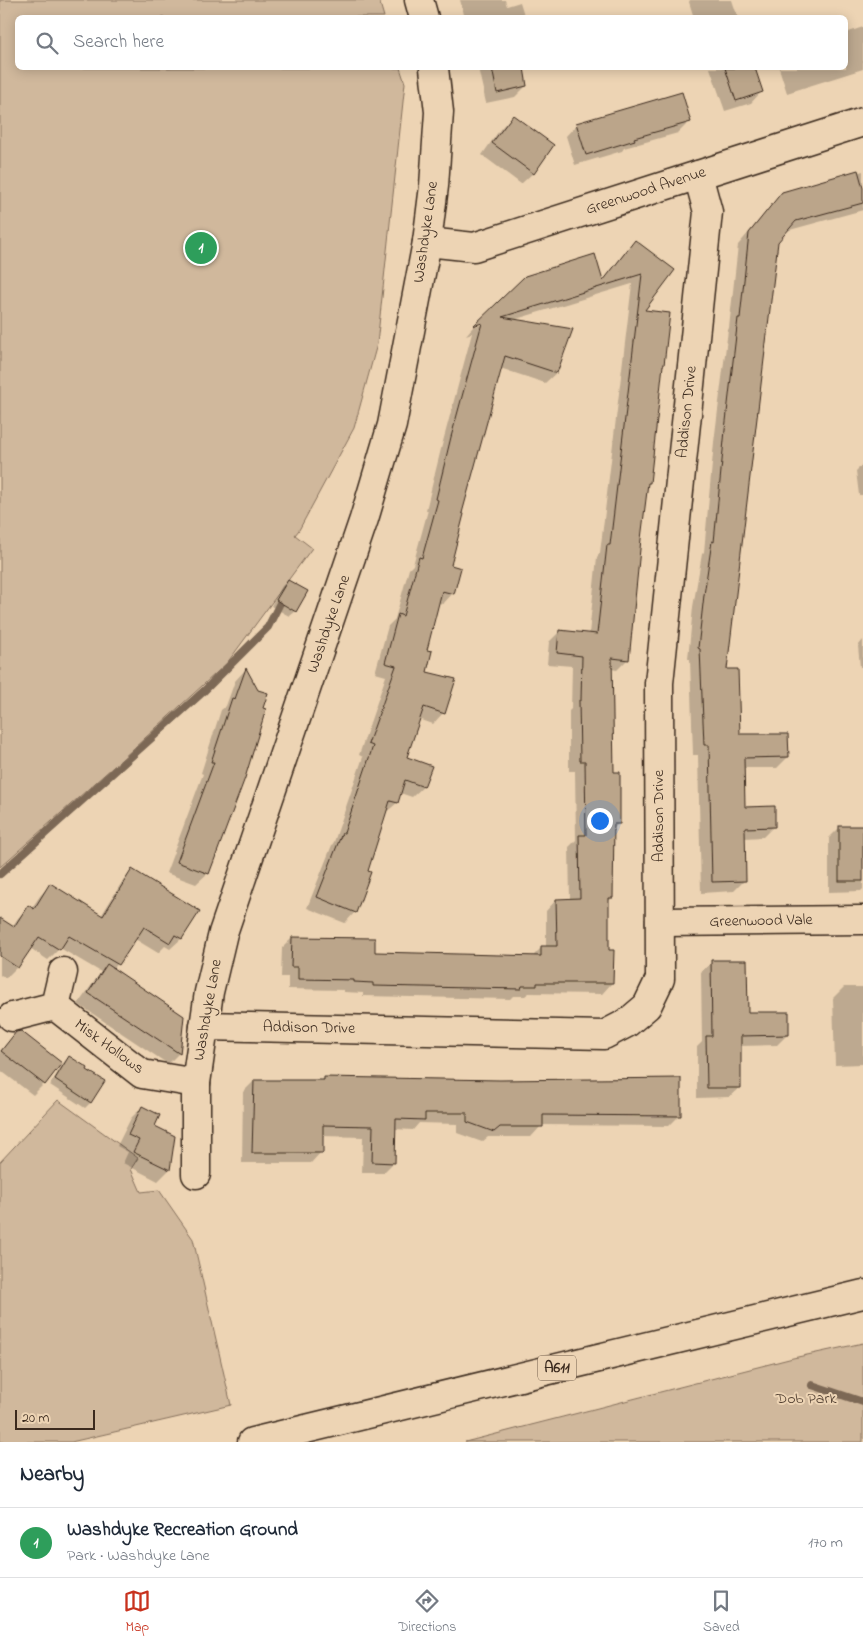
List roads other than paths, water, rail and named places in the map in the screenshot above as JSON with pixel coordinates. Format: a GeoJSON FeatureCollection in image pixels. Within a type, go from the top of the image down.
{"type":"FeatureCollection","features":[{"type":"Feature","properties":{"kind":"street"},"geometry":{"type":"LineString","coordinates":[[420,0],[423,15]]}},
{"type":"Feature","properties":{"kind":"street","name":"Washdyke Lane"},"geometry":{"type":"LineString","coordinates":[[196,1174],[196,1083],[209,992],[223,932],[364,519],[389,435],[428,242],[439,112],[434,70]]}},
{"type":"Feature","properties":{"kind":"street","name":"Greenwood Avenue"},"geometry":{"type":"LineString","coordinates":[[428,242],[474,247],[863,122]]}},
{"type":"Feature","properties":{"kind":"street","name":"Addison Drive"},"geometry":{"type":"LineString","coordinates":[[204,1026],[604,1034],[628,1023],[647,1006],[660,979],[659,683],[708,212],[698,175]]}},
{"type":"Feature","properties":{"kind":"street","name":"Greenwood Vale"},"geometry":{"type":"LineString","coordinates":[[660,922],[863,920]]}},
{"type":"Feature","properties":{"kind":"street"},"geometry":{"type":"LineString","coordinates":[[12,1017],[55,1006],[63,972]]}},
{"type":"Feature","properties":{"kind":"street","name":"Misk Hollows"},"geometry":{"type":"LineString","coordinates":[[55,1006],[142,1074],[196,1083]]}},
{"type":"Feature","properties":{"kind":"street","name":"A611"},"geometry":{"type":"LineString","coordinates":[[252,1442],[863,1294]]}},
{"type":"Feature","properties":{"kind":"waterway"},"geometry":{"type":"LineString","coordinates":[[0,874],[204,691],[268,627],[280,603],[287,598]]}},
{"type":"Feature","properties":{"kind":"waterway"},"geometry":{"type":"LineString","coordinates":[[812,1385],[863,1402]]}},
{"type":"Feature","properties":{"kind":"place","name":"Washdyke Recreation Ground"},"geometry":{"type":"Point","coordinates":[201,248]}},
{"type":"Feature","properties":{"kind":"park label","name":"Dob Park"},"geometry":{"type":"Point","coordinates":[806,1399]}}]}
